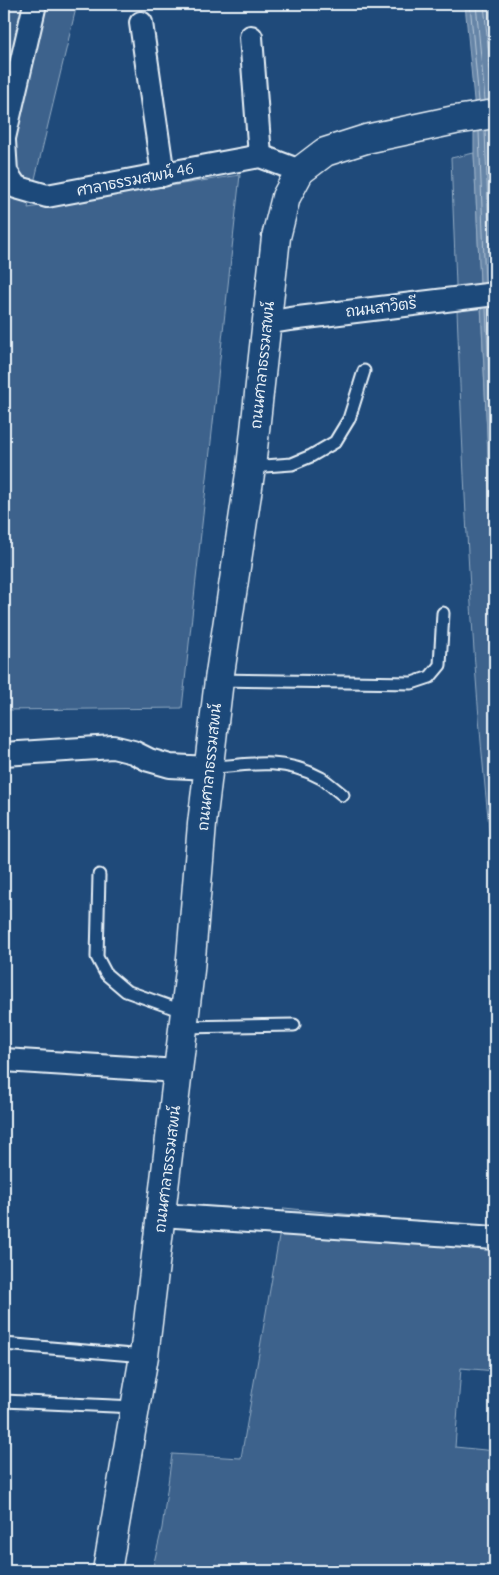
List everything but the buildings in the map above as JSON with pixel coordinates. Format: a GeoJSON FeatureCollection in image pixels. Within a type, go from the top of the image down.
{"type":"FeatureCollection","features":[{"type":"Feature","properties":{"kind":"street"},"geometry":{"type":"LineString","coordinates":[[4,138],[35,4]]}},
{"type":"Feature","properties":{"kind":"street"},"geometry":{"type":"LineString","coordinates":[[141,23],[163,175]]}},
{"type":"Feature","properties":{"kind":"street"},"geometry":{"type":"LineString","coordinates":[[251,37],[260,156],[300,171]]}},
{"type":"Feature","properties":{"kind":"street","name":"ถนนศาลาธรรมสพน์"},"geometry":{"type":"LineString","coordinates":[[107,1571],[144,1356],[184,1019],[202,824],[219,680],[251,467],[276,237],[286,197],[300,171],[324,152],[341,145],[455,120],[495,114]]}},
{"type":"Feature","properties":{"kind":"street","name":"ศาลาธรรมสพน์ 46"},"geometry":{"type":"LineString","coordinates":[[4,142],[6,172],[16,187],[47,196],[260,156]]}},
{"type":"Feature","properties":{"kind":"street","name":"ถนนสาวิตรี"},"geometry":{"type":"LineString","coordinates":[[266,323],[495,294]]}},
{"type":"Feature","properties":{"kind":"street"},"geometry":{"type":"LineString","coordinates":[[4,754],[112,746],[170,766],[209,768]]}},
{"type":"Feature","properties":{"kind":"street"},"geometry":{"type":"LineString","coordinates":[[4,1060],[178,1070]]}},
{"type":"Feature","properties":{"kind":"street"},"geometry":{"type":"LineString","coordinates":[[162,1215],[495,1238]]}},
{"type":"Feature","properties":{"kind":"lane"},"geometry":{"type":"LineString","coordinates":[[251,467],[292,464],[311,456],[335,442],[349,419],[364,371]]}},
{"type":"Feature","properties":{"kind":"lane"},"geometry":{"type":"LineString","coordinates":[[219,680],[412,682],[430,677],[440,665],[443,613]]}},
{"type":"Feature","properties":{"kind":"lane"},"geometry":{"type":"LineString","coordinates":[[209,768],[276,763],[301,770],[321,779],[343,795]]}},
{"type":"Feature","properties":{"kind":"lane"},"geometry":{"type":"LineString","coordinates":[[99,875],[97,957],[106,974],[126,992],[184,1019],[294,1025]]}},
{"type":"Feature","properties":{"kind":"lane"},"geometry":{"type":"LineString","coordinates":[[4,1344],[144,1356]]}},
{"type":"Feature","properties":{"kind":"lane"},"geometry":{"type":"LineString","coordinates":[[4,1401],[135,1407]]}},
{"type":"Feature","properties":{"kind":"shaded area"},"geometry":{"type":"Polygon","coordinates":[[[8,4],[77,4],[28,208],[240,175],[182,708],[4,710],[4,24],[8,4]]]}},
{"type":"Feature","properties":{"kind":"shaded area"},"geometry":{"type":"Polygon","coordinates":[[[474,153],[495,607],[495,882],[485,792],[471,611],[451,158],[474,153]]]}},
{"type":"Feature","properties":{"kind":"shaded area"},"geometry":{"type":"Polygon","coordinates":[[[284,1208],[495,1229],[495,1371],[461,1368],[455,1447],[495,1451],[495,1571],[152,1571],[162,1528],[172,1454],[241,1458],[284,1208]]]}},
{"type":"Feature","properties":{"kind":"water"},"geometry":{"type":"Polygon","coordinates":[[[465,4],[495,4],[495,607],[474,153],[474,100],[465,4]]]}}]}
